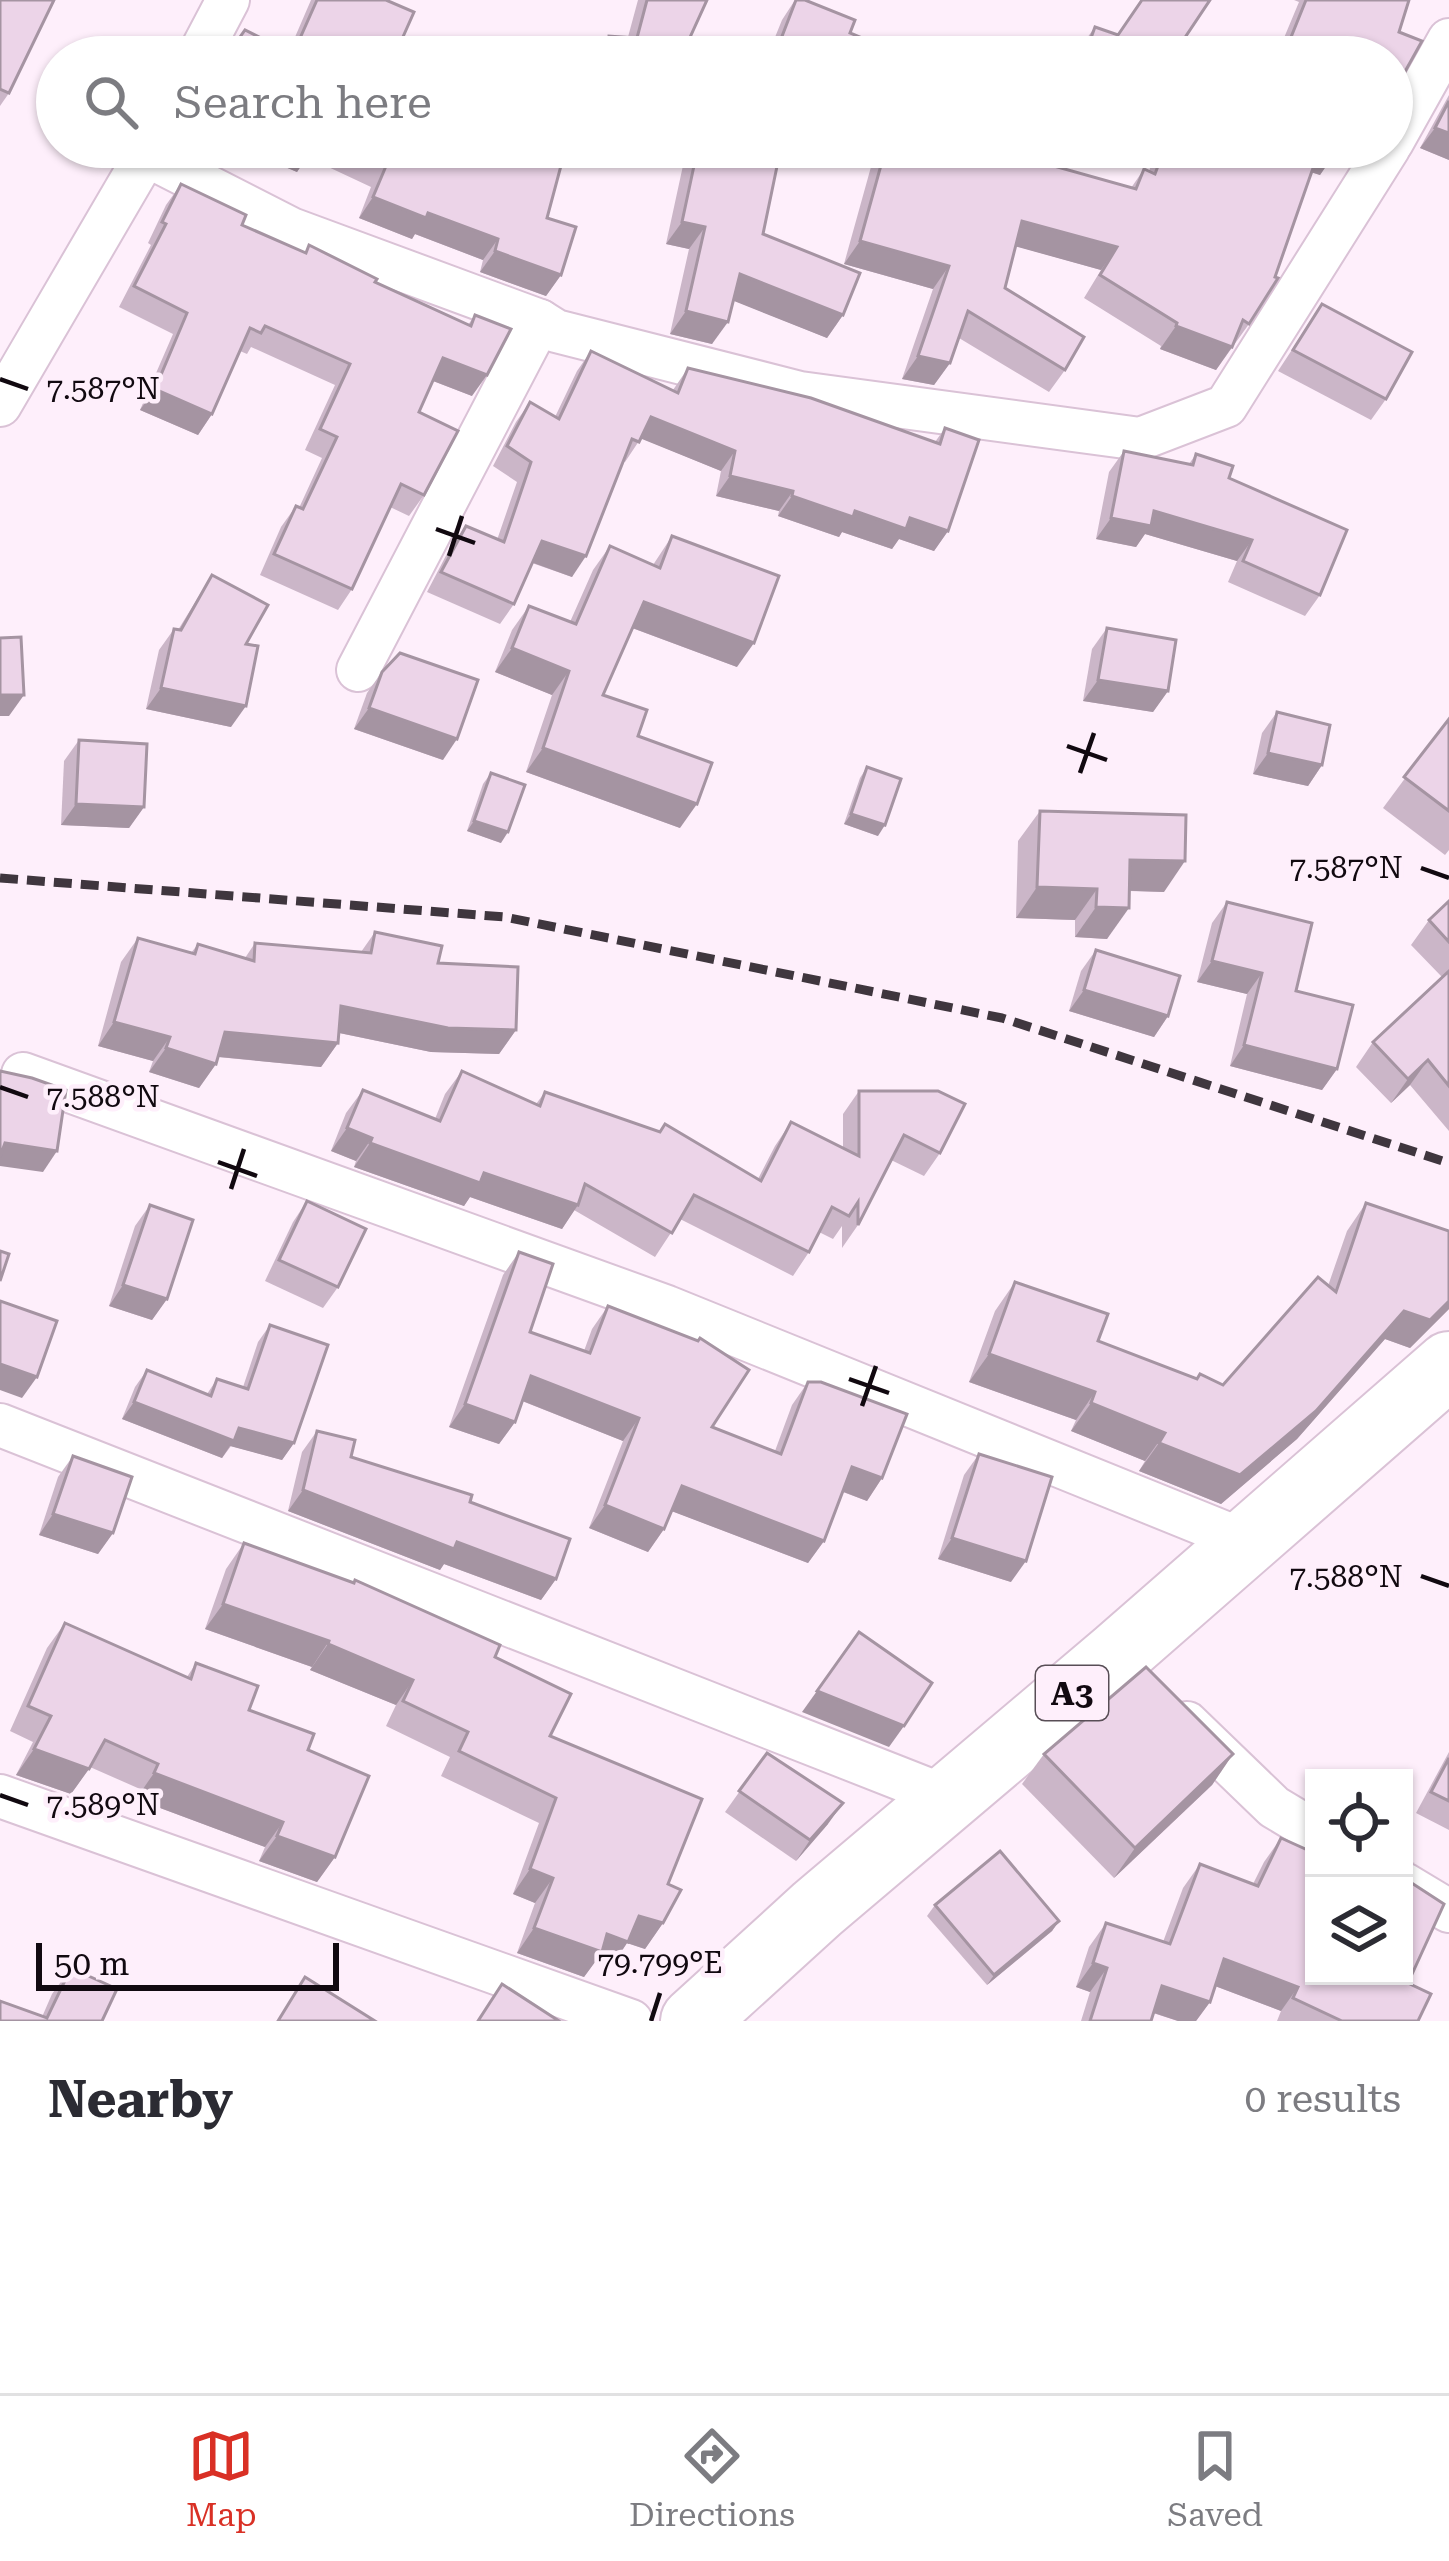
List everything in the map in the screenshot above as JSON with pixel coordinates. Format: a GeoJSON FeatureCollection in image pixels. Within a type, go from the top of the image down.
{"type":"FeatureCollection","features":[{"type":"Feature","properties":{"kind":"highway","name":"A3"},"geometry":{"type":"LineString","coordinates":[[694,2021],[947,1797],[1143,1680],[1246,1541],[1449,1365]]}},
{"type":"Feature","properties":{"kind":"street"},"geometry":{"type":"LineString","coordinates":[[209,36],[228,0]]}},
{"type":"Feature","properties":{"kind":"street"},"geometry":{"type":"LineString","coordinates":[[1413,104],[1449,40]]}},
{"type":"Feature","properties":{"kind":"street"},"geometry":{"type":"LineString","coordinates":[[0,405],[138,168]]}},
{"type":"Feature","properties":{"kind":"street"},"geometry":{"type":"LineString","coordinates":[[179,168],[291,229],[540,320],[556,332],[800,393],[1140,439],[1226,406],[1376,168]]}},
{"type":"Feature","properties":{"kind":"street"},"geometry":{"type":"LineString","coordinates":[[358,670],[540,320]]}},
{"type":"Feature","properties":{"kind":"street"},"geometry":{"type":"LineString","coordinates":[[23,1074],[667,1307],[1246,1541]]}},
{"type":"Feature","properties":{"kind":"street"},"geometry":{"type":"LineString","coordinates":[[0,1425],[947,1797]]}},
{"type":"Feature","properties":{"kind":"street"},"geometry":{"type":"LineString","coordinates":[[1143,1680],[1274,1807],[1305,1826]]}},
{"type":"Feature","properties":{"kind":"street"},"geometry":{"type":"LineString","coordinates":[[0,1796],[631,2021]]}},
{"type":"Feature","properties":{"kind":"street"},"geometry":{"type":"LineString","coordinates":[[1413,1889],[1449,1911]]}},
{"type":"Feature","properties":{"kind":"building"},"geometry":{"type":"Polygon","coordinates":[[[0,0],[54,0],[9,93],[0,89],[0,0]]]}},
{"type":"Feature","properties":{"kind":"building"},"geometry":{"type":"Polygon","coordinates":[[[317,0],[386,0],[414,12],[403,36],[301,36],[317,0]]]}},
{"type":"Feature","properties":{"kind":"building"},"geometry":{"type":"Polygon","coordinates":[[[647,0],[707,0],[691,36],[638,36],[647,0]]]}},
{"type":"Feature","properties":{"kind":"building"},"geometry":{"type":"Polygon","coordinates":[[[796,0],[805,0],[855,20],[850,33],[857,36],[782,36],[796,0]]]}},
{"type":"Feature","properties":{"kind":"building"},"geometry":{"type":"Polygon","coordinates":[[[1142,0],[1210,0],[1186,36],[1092,36],[1095,27],[1118,35],[1142,0]]]}},
{"type":"Feature","properties":{"kind":"building"},"geometry":{"type":"Polygon","coordinates":[[[1306,0],[1409,0],[1399,32],[1409,36],[1291,36],[1306,0]]]}},
{"type":"Feature","properties":{"kind":"building"},"geometry":{"type":"Polygon","coordinates":[[[1449,101],[1449,133],[1435,128],[1449,101]]]}},
{"type":"Feature","properties":{"kind":"building"},"geometry":{"type":"Polygon","coordinates":[[[385,168],[560,168],[547,218],[576,227],[561,275],[495,251],[498,239],[373,197],[385,168]]]}},
{"type":"Feature","properties":{"kind":"building"},"geometry":{"type":"Polygon","coordinates":[[[694,168],[777,168],[763,234],[860,273],[843,315],[740,274],[728,322],[686,311],[705,227],[682,222],[694,168]]]}},
{"type":"Feature","properties":{"kind":"building"},"geometry":{"type":"Polygon","coordinates":[[[880,168],[1061,168],[1136,189],[1144,169],[1155,174],[1157,168],[1313,168],[1278,278],[1249,324],[1243,320],[1232,347],[1176,326],[1100,275],[1117,247],[1022,221],[1005,288],[1084,337],[1065,370],[968,311],[950,363],[918,356],[949,266],[860,241],[880,168]]]}},
{"type":"Feature","properties":{"kind":"building"},"geometry":{"type":"Polygon","coordinates":[[[181,184],[246,215],[242,225],[306,253],[309,245],[471,326],[475,315],[511,329],[487,375],[443,358],[419,412],[458,431],[424,495],[401,484],[352,589],[274,554],[296,506],[303,509],[337,437],[320,429],[350,364],[265,326],[261,333],[250,328],[212,414],[155,389],[187,313],[134,286],[181,184]]]}},
{"type":"Feature","properties":{"kind":"building"},"geometry":{"type":"Polygon","coordinates":[[[1322,304],[1412,352],[1386,399],[1293,350],[1322,304]]]}},
{"type":"Feature","properties":{"kind":"building"},"geometry":{"type":"Polygon","coordinates":[[[591,351],[678,393],[688,368],[811,398],[940,444],[945,428],[979,440],[948,531],[910,518],[906,529],[855,511],[853,517],[792,496],[793,491],[730,476],[735,451],[651,417],[639,442],[632,439],[586,556],[542,541],[514,604],[441,572],[466,526],[504,542],[531,462],[507,446],[530,402],[559,419],[591,351]]]}},
{"type":"Feature","properties":{"kind":"building"},"geometry":{"type":"Polygon","coordinates":[[[1124,451],[1193,465],[1196,454],[1233,466],[1229,478],[1347,530],[1320,595],[1243,561],[1252,540],[1154,511],[1151,526],[1111,518],[1124,451]]]}},
{"type":"Feature","properties":{"kind":"building"},"geometry":{"type":"Polygon","coordinates":[[[672,536],[779,576],[754,643],[644,602],[603,695],[647,710],[638,736],[712,763],[697,804],[543,748],[569,671],[512,648],[529,606],[576,624],[610,546],[660,568],[672,536]]]}},
{"type":"Feature","properties":{"kind":"building"},"geometry":{"type":"Polygon","coordinates":[[[212,575],[268,605],[246,644],[258,646],[246,706],[161,688],[174,629],[181,630],[212,575]]]}},
{"type":"Feature","properties":{"kind":"building"},"geometry":{"type":"Polygon","coordinates":[[[1107,628],[1176,640],[1168,691],[1098,680],[1107,628]]]}},
{"type":"Feature","properties":{"kind":"building"},"geometry":{"type":"Polygon","coordinates":[[[21,637],[24,695],[0,695],[0,638],[21,637]]]}},
{"type":"Feature","properties":{"kind":"building"},"geometry":{"type":"Polygon","coordinates":[[[400,653],[478,680],[457,739],[369,708],[382,672],[400,653]]]}},
{"type":"Feature","properties":{"kind":"building"},"geometry":{"type":"Polygon","coordinates":[[[1277,712],[1330,725],[1322,765],[1268,753],[1277,712]]]}},
{"type":"Feature","properties":{"kind":"building"},"geometry":{"type":"Polygon","coordinates":[[[1449,719],[1449,811],[1404,777],[1449,719]]]}},
{"type":"Feature","properties":{"kind":"building"},"geometry":{"type":"Polygon","coordinates":[[[79,740],[147,744],[144,807],[76,804],[79,740]]]}},
{"type":"Feature","properties":{"kind":"building"},"geometry":{"type":"Polygon","coordinates":[[[867,767],[901,779],[885,825],[851,814],[867,767]]]}},
{"type":"Feature","properties":{"kind":"building"},"geometry":{"type":"Polygon","coordinates":[[[491,773],[525,785],[508,832],[474,821],[491,773]]]}},
{"type":"Feature","properties":{"kind":"building"},"geometry":{"type":"Polygon","coordinates":[[[1040,811],[1186,815],[1185,861],[1130,860],[1129,908],[1096,907],[1097,889],[1037,887],[1040,811]]]}},
{"type":"Feature","properties":{"kind":"building"},"geometry":{"type":"Polygon","coordinates":[[[1449,901],[1449,942],[1429,920],[1449,901]]]}},
{"type":"Feature","properties":{"kind":"building"},"geometry":{"type":"Polygon","coordinates":[[[1227,902],[1312,923],[1296,991],[1353,1005],[1337,1069],[1244,1045],[1262,973],[1212,961],[1227,902]]]}},
{"type":"Feature","properties":{"kind":"building"},"geometry":{"type":"Polygon","coordinates":[[[375,932],[442,946],[438,963],[518,967],[516,1030],[448,1028],[341,1006],[338,1043],[225,1032],[216,1064],[166,1048],[170,1037],[114,1022],[138,938],[195,954],[198,944],[254,961],[255,943],[371,953],[375,932]]]}},
{"type":"Feature","properties":{"kind":"building"},"geometry":{"type":"Polygon","coordinates":[[[1096,950],[1180,976],[1168,1016],[1084,990],[1096,950]]]}},
{"type":"Feature","properties":{"kind":"building"},"geometry":{"type":"Polygon","coordinates":[[[1449,971],[1449,1086],[1428,1060],[1408,1079],[1373,1042],[1449,971]]]}},
{"type":"Feature","properties":{"kind":"building"},"geometry":{"type":"Polygon","coordinates":[[[0,1071],[66,1090],[57,1151],[5,1143],[0,1157],[0,1071]]]}},
{"type":"Feature","properties":{"kind":"building"},"geometry":{"type":"Polygon","coordinates":[[[462,1071],[540,1106],[545,1092],[660,1132],[665,1124],[761,1181],[791,1122],[859,1156],[859,1091],[938,1091],[965,1104],[940,1153],[904,1135],[858,1225],[858,1202],[849,1216],[832,1207],[809,1252],[694,1195],[672,1233],[585,1184],[578,1205],[484,1173],[480,1183],[370,1143],[372,1138],[347,1128],[363,1090],[440,1121],[462,1071]]]}},
{"type":"Feature","properties":{"kind":"building"},"geometry":{"type":"Polygon","coordinates":[[[307,1201],[366,1229],[338,1287],[279,1260],[307,1201]]]}},
{"type":"Feature","properties":{"kind":"building"},"geometry":{"type":"Polygon","coordinates":[[[1366,1203],[1449,1231],[1449,1301],[1430,1320],[1404,1311],[1316,1411],[1240,1475],[1159,1443],[1165,1433],[1091,1403],[1095,1392],[989,1354],[1015,1282],[1108,1314],[1098,1341],[1223,1385],[1318,1277],[1336,1292],[1366,1203]]]}},
{"type":"Feature","properties":{"kind":"building"},"geometry":{"type":"Polygon","coordinates":[[[150,1205],[193,1220],[167,1299],[123,1285],[150,1205]]]}},
{"type":"Feature","properties":{"kind":"building"},"geometry":{"type":"Polygon","coordinates":[[[0,1251],[9,1254],[0,1281],[0,1251]]]}},
{"type":"Feature","properties":{"kind":"building"},"geometry":{"type":"Polygon","coordinates":[[[519,1252],[553,1264],[530,1332],[590,1353],[608,1306],[700,1338],[749,1370],[712,1427],[781,1454],[808,1382],[821,1382],[907,1414],[882,1478],[852,1467],[824,1541],[682,1486],[664,1529],[605,1505],[639,1418],[531,1376],[515,1422],[465,1404],[519,1252]]]}},
{"type":"Feature","properties":{"kind":"building"},"geometry":{"type":"Polygon","coordinates":[[[0,1301],[57,1321],[37,1377],[0,1364],[0,1301]]]}},
{"type":"Feature","properties":{"kind":"building"},"geometry":{"type":"Polygon","coordinates":[[[270,1325],[328,1345],[294,1443],[239,1428],[234,1441],[134,1402],[147,1370],[211,1396],[217,1379],[248,1389],[270,1325]]]}},
{"type":"Feature","properties":{"kind":"building"},"geometry":{"type":"Polygon","coordinates":[[[317,1431],[355,1440],[351,1457],[472,1495],[470,1502],[570,1539],[556,1579],[457,1542],[454,1549],[303,1490],[317,1431]]]}},
{"type":"Feature","properties":{"kind":"building"},"geometry":{"type":"Polygon","coordinates":[[[979,1454],[1052,1477],[1026,1561],[952,1538],[979,1454]]]}},
{"type":"Feature","properties":{"kind":"building"},"geometry":{"type":"Polygon","coordinates":[[[73,1456],[132,1477],[113,1533],[53,1514],[73,1456]]]}},
{"type":"Feature","properties":{"kind":"building"},"geometry":{"type":"Polygon","coordinates":[[[244,1543],[355,1580],[500,1645],[495,1657],[571,1694],[550,1736],[702,1799],[668,1884],[681,1890],[663,1923],[639,1916],[628,1942],[607,1934],[602,1952],[534,1928],[553,1878],[530,1869],[556,1798],[459,1751],[468,1732],[403,1701],[413,1680],[329,1641],[223,1604],[244,1543]]]}},
{"type":"Feature","properties":{"kind":"building"},"geometry":{"type":"Polygon","coordinates":[[[65,1623],[191,1679],[196,1663],[258,1686],[249,1710],[314,1734],[308,1750],[369,1776],[335,1857],[277,1836],[283,1822],[154,1773],[158,1764],[105,1740],[89,1769],[34,1749],[51,1716],[28,1706],[65,1623]]]}},
{"type":"Feature","properties":{"kind":"building"},"geometry":{"type":"Polygon","coordinates":[[[859,1632],[932,1683],[904,1726],[817,1691],[859,1632]]]}},
{"type":"Feature","properties":{"kind":"building"},"geometry":{"type":"Polygon","coordinates":[[[1146,1667],[1233,1754],[1135,1848],[1044,1754],[1146,1667]]]}},
{"type":"Feature","properties":{"kind":"building"},"geometry":{"type":"Polygon","coordinates":[[[767,1753],[843,1803],[810,1840],[739,1791],[767,1753]]]}},
{"type":"Feature","properties":{"kind":"building"},"geometry":{"type":"Polygon","coordinates":[[[1449,1758],[1449,1801],[1431,1792],[1449,1758]]]}},
{"type":"Feature","properties":{"kind":"building"},"geometry":{"type":"Polygon","coordinates":[[[1281,1838],[1305,1849],[1305,1985],[1412,1985],[1431,1994],[1418,2021],[1342,2021],[1293,1998],[1298,1987],[1224,1959],[1210,2002],[1162,1986],[1151,2021],[1090,2021],[1107,1968],[1093,1963],[1106,1923],[1170,1944],[1200,1864],[1258,1886],[1281,1838]]]}},
{"type":"Feature","properties":{"kind":"building"},"geometry":{"type":"Polygon","coordinates":[[[1000,1851],[1059,1921],[994,1975],[935,1905],[1000,1851]]]}},
{"type":"Feature","properties":{"kind":"building"},"geometry":{"type":"Polygon","coordinates":[[[1413,1884],[1444,1904],[1413,1972],[1413,1884]]]}},
{"type":"Feature","properties":{"kind":"building"},"geometry":{"type":"Polygon","coordinates":[[[71,1968],[117,1989],[102,2021],[0,2021],[0,2001],[47,2018],[71,1968]]]}},
{"type":"Feature","properties":{"kind":"building"},"geometry":{"type":"Polygon","coordinates":[[[305,1977],[375,2021],[278,2021],[305,1977]]]}},
{"type":"Feature","properties":{"kind":"building"},"geometry":{"type":"Polygon","coordinates":[[[502,1984],[559,2021],[478,2021],[502,1984]]]}},
{"type":"Feature","properties":{"kind":"railway"},"geometry":{"type":"LineString","coordinates":[[0,878],[505,917],[1002,1018],[1449,1163]]}}]}
